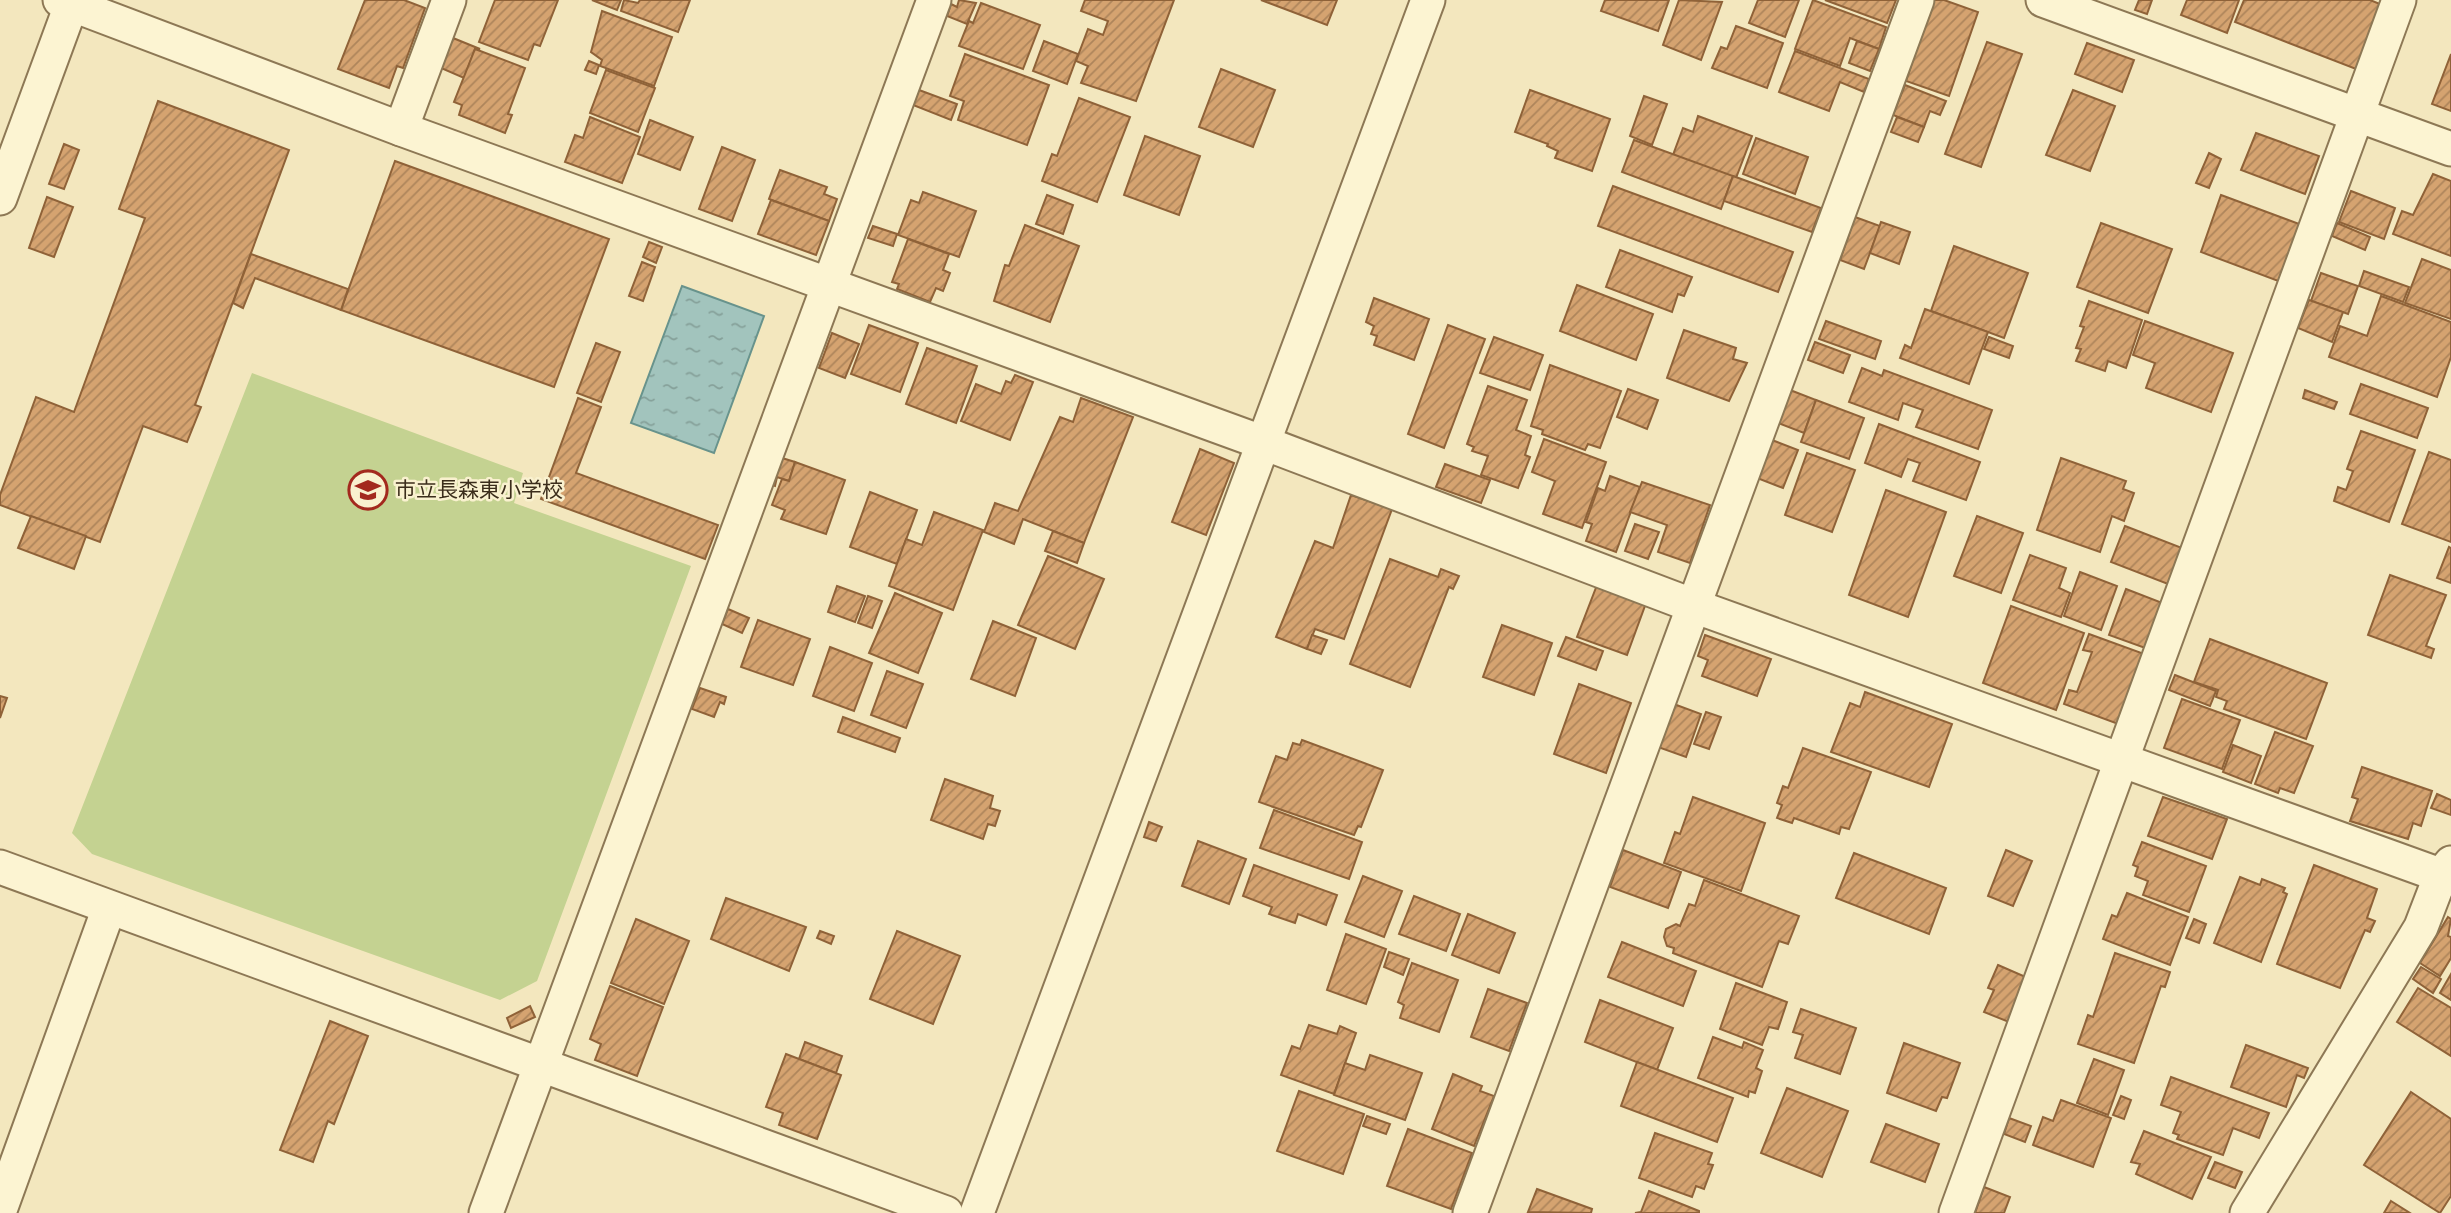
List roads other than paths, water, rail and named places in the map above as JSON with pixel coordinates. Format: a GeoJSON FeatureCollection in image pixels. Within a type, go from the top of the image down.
{"type":"FeatureCollection","features":[{"type":"Feature","properties":{"kind":"street"},"geometry":{"type":"LineString","coordinates":[[401,129],[449,0]]}},
{"type":"Feature","properties":{"kind":"street"},"geometry":{"type":"LineString","coordinates":[[486,1213],[934,0]]}},
{"type":"Feature","properties":{"kind":"street"},"geometry":{"type":"LineString","coordinates":[[977,1213],[1428,0]]}},
{"type":"Feature","properties":{"kind":"street"},"geometry":{"type":"LineString","coordinates":[[1470,1213],[1917,0]]}},
{"type":"Feature","properties":{"kind":"street"},"geometry":{"type":"LineString","coordinates":[[2043,0],[2451,149]]}},
{"type":"Feature","properties":{"kind":"street"},"geometry":{"type":"LineString","coordinates":[[1956,1213],[2399,0]]}},
{"type":"Feature","properties":{"kind":"street"},"geometry":{"type":"LineString","coordinates":[[0,198],[68,1],[401,129],[1264,443],[1694,606],[2448,872],[2421,927],[2247,1213]]}},
{"type":"Feature","properties":{"kind":"street"},"geometry":{"type":"LineString","coordinates":[[0,867],[946,1213]]}},
{"type":"Feature","properties":{"kind":"street"},"geometry":{"type":"LineString","coordinates":[[0,1210],[109,908]]}},
{"type":"Feature","properties":{"kind":"water"},"geometry":{"type":"Polygon","coordinates":[[[682,286],[764,316],[714,453],[631,423],[682,286]]]}},
{"type":"Feature","properties":{"kind":"place","name":"市立長森東小学校"},"geometry":{"type":"Point","coordinates":[368,490]}}]}
